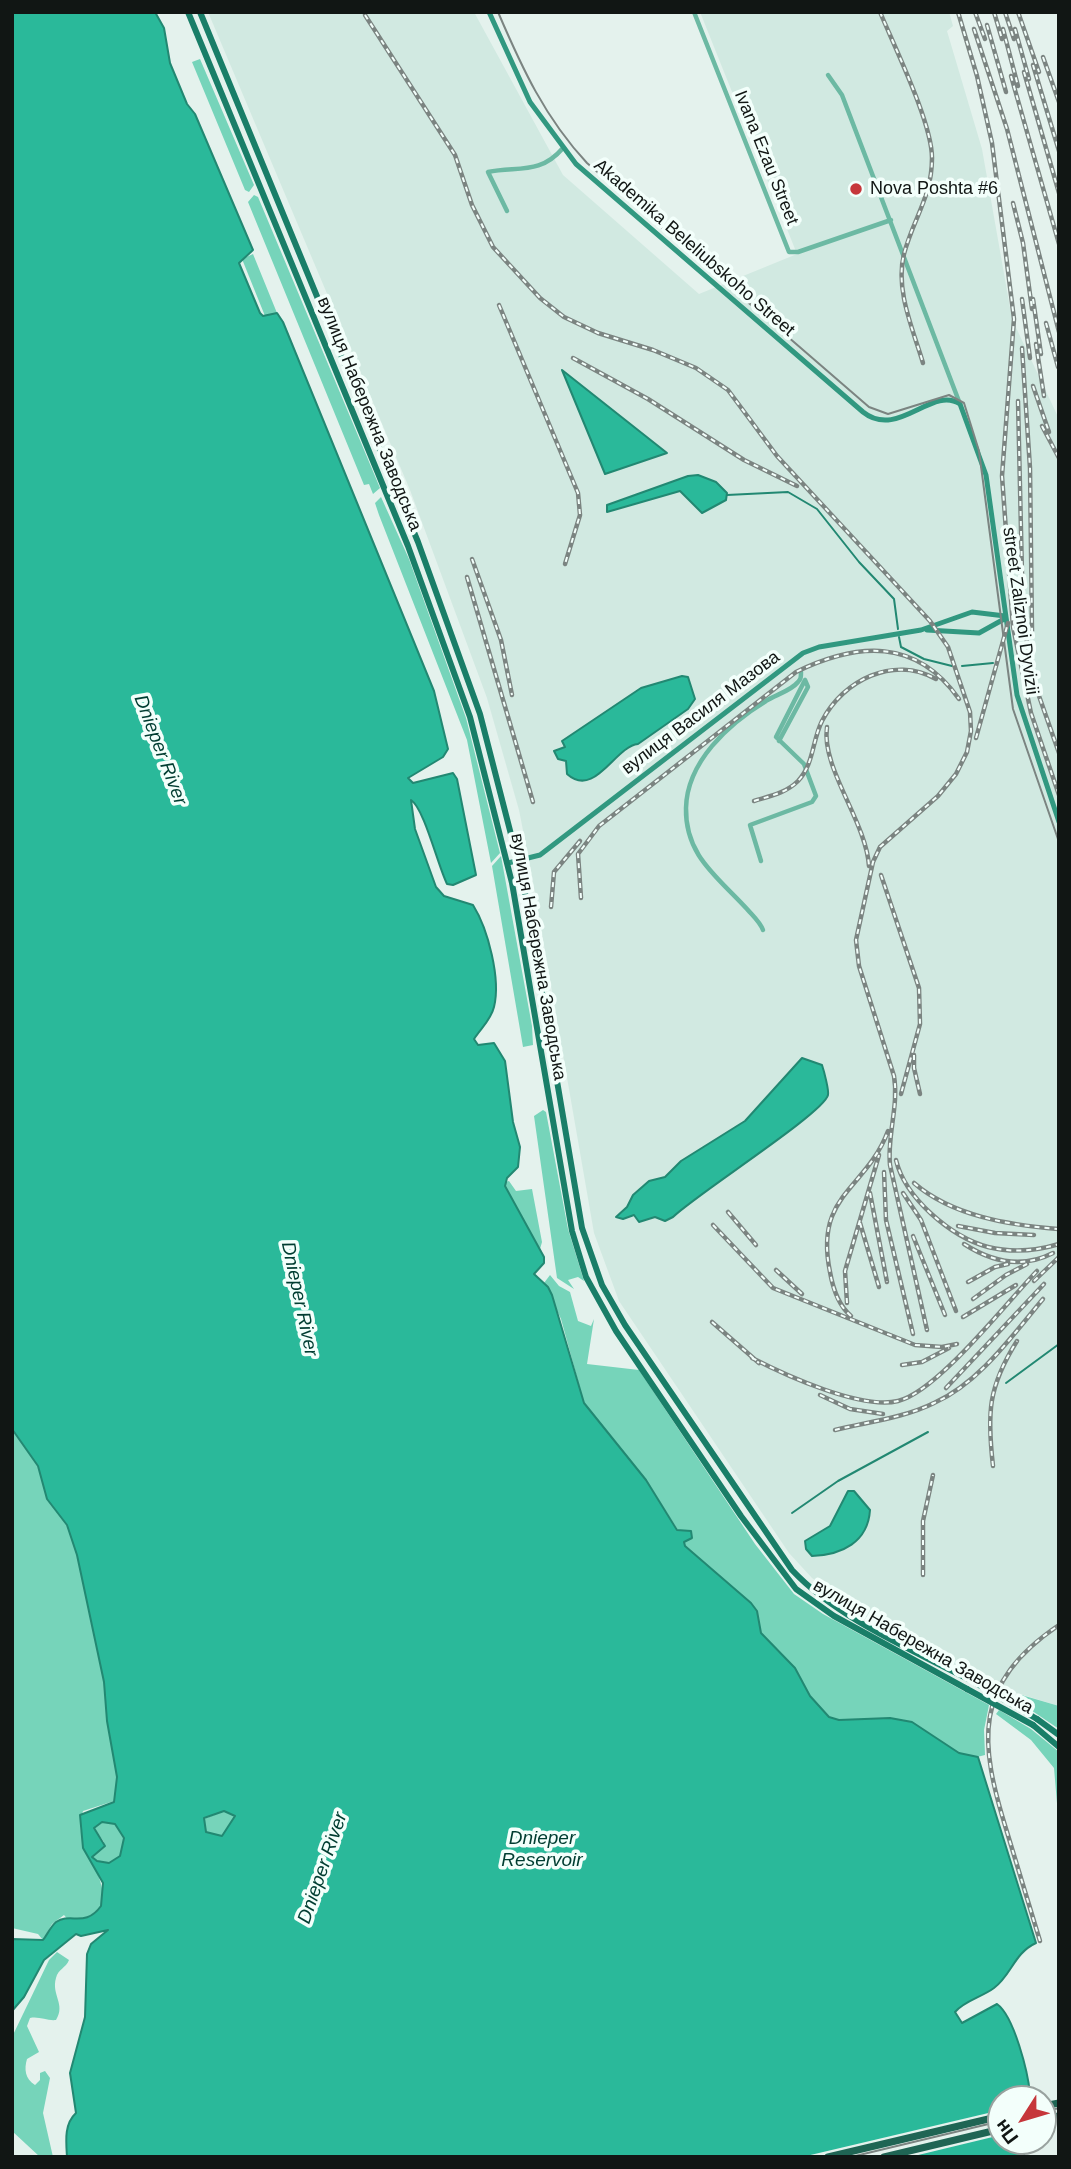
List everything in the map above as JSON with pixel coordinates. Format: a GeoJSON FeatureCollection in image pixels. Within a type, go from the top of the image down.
{"type":"FeatureCollection","features":[{"type":"Feature","properties":{"kind":"highway"},"geometry":{"type":"LineString","coordinates":[[828,2157],[987,2119]]}},
{"type":"Feature","properties":{"kind":"highway"},"geometry":{"type":"LineString","coordinates":[[884,2157],[987,2132]]}},
{"type":"Feature","properties":{"kind":"main road","name":"вулиця Набережна Заводська"},"geometry":{"type":"LineString","coordinates":[[188,12],[413,557],[470,717],[508,863],[572,1231],[586,1277],[599,1302],[733,1505],[796,1589],[834,1616],[967,1689],[1059,1735]]}},
{"type":"Feature","properties":{"kind":"main road","name":"вулиця Набережна Заводська"},"geometry":{"type":"LineString","coordinates":[[200,12],[418,542],[480,714],[518,861],[582,1228],[591,1260],[607,1296],[773,1544],[803,1582],[839,1608],[972,1681],[1035,1722],[1059,1746]]}},
{"type":"Feature","properties":{"kind":"street","name":"Akademika Beleliubskoho Street"},"geometry":{"type":"LineString","coordinates":[[489,12],[520,85],[563,148],[590,178],[870,417],[890,421],[942,401],[953,400],[960,404]]}},
{"type":"Feature","properties":{"kind":"street","name":"Ivana Ezau Street"},"geometry":{"type":"LineString","coordinates":[[694,12],[789,252],[798,253],[891,220]]}},
{"type":"Feature","properties":{"kind":"street"},"geometry":{"type":"LineString","coordinates":[[828,75],[842,95],[960,404]]}},
{"type":"Feature","properties":{"kind":"street"},"geometry":{"type":"LineString","coordinates":[[507,211],[488,172],[514,172],[548,163],[563,148]]}},
{"type":"Feature","properties":{"kind":"street","name":"street Zaliznoi Dyvizii"},"geometry":{"type":"LineString","coordinates":[[960,404],[986,475],[1005,617],[1022,716],[1059,822]]}},
{"type":"Feature","properties":{"kind":"street","name":"вулиця Василя Мазова"},"geometry":{"type":"LineString","coordinates":[[508,863],[540,855],[794,659],[819,647],[921,630],[972,612],[1005,617]]}},
{"type":"Feature","properties":{"kind":"street","name":"вулиця Василя Мазова"},"geometry":{"type":"LineString","coordinates":[[921,630],[971,634],[1005,617]]}},
{"type":"Feature","properties":{"kind":"street"},"geometry":{"type":"LineString","coordinates":[[761,861],[750,825],[812,802],[816,796],[804,764],[779,741],[808,687],[794,659]]}},
{"type":"Feature","properties":{"kind":"street"},"geometry":{"type":"LineString","coordinates":[[764,930],[737,898],[711,874],[694,850],[686,811],[687,788],[695,769],[707,752],[764,702],[795,685],[801,672]]}},
{"type":"Feature","properties":{"kind":"shaded area"},"geometry":{"type":"Polygon","coordinates":[[[208,12],[474,12],[563,175],[699,294],[797,254],[700,12],[949,12],[953,26],[947,31],[982,149],[1012,319],[1059,419],[1059,1706],[994,1686],[853,1610],[812,1578],[789,1553],[619,1301],[594,1233],[519,810],[487,698],[410,490],[208,12]]]}},
{"type":"Feature","properties":{"kind":"shaded area"},"geometry":{"type":"Polygon","coordinates":[[[200,59],[254,185],[249,192],[245,190],[192,62],[200,59]]]}},
{"type":"Feature","properties":{"kind":"shaded area"},"geometry":{"type":"Polygon","coordinates":[[[254,195],[258,197],[380,488],[373,494],[369,484],[364,485],[248,202],[254,195]]]}},
{"type":"Feature","properties":{"kind":"shaded area"},"geometry":{"type":"Polygon","coordinates":[[[253,254],[277,313],[265,316],[242,259],[253,254]]]}},
{"type":"Feature","properties":{"kind":"shaded area"},"geometry":{"type":"Polygon","coordinates":[[[381,497],[409,559],[466,718],[500,853],[491,863],[467,740],[379,515],[375,503],[381,497]]]}},
{"type":"Feature","properties":{"kind":"shaded area"},"geometry":{"type":"Polygon","coordinates":[[[501,856],[532,1026],[533,1045],[523,1047],[492,866],[501,856]]]}},
{"type":"Feature","properties":{"kind":"shaded area"},"geometry":{"type":"Polygon","coordinates":[[[543,1110],[546,1112],[568,1229],[584,1281],[578,1277],[568,1280],[574,1289],[557,1278],[534,1116],[543,1110]]]}},
{"type":"Feature","properties":{"kind":"shaded area"},"geometry":{"type":"Polygon","coordinates":[[[509,1181],[516,1191],[532,1189],[542,1242],[540,1249],[506,1191],[505,1182],[509,1181]]]}},
{"type":"Feature","properties":{"kind":"shaded area"},"geometry":{"type":"Polygon","coordinates":[[[550,1275],[559,1286],[570,1292],[578,1321],[591,1326],[594,1319],[587,1364],[639,1370],[755,1544],[794,1594],[823,1614],[989,1705],[984,1730],[985,1755],[973,1758],[959,1753],[912,1722],[890,1718],[839,1720],[829,1717],[810,1696],[795,1668],[761,1633],[757,1611],[751,1603],[685,1546],[684,1530],[678,1530],[646,1480],[584,1403],[561,1319],[544,1283],[550,1275]]]}},
{"type":"Feature","properties":{"kind":"shaded area"},"geometry":{"type":"Polygon","coordinates":[[[12,1429],[38,1466],[47,1499],[67,1525],[77,1555],[104,1682],[107,1721],[117,1777],[114,1801],[83,1811],[81,1824],[86,1848],[100,1881],[102,1906],[85,1920],[69,1921],[64,1915],[52,1924],[43,1940],[38,1934],[12,1928],[12,1429]]]}},
{"type":"Feature","properties":{"kind":"shaded area"},"geometry":{"type":"Polygon","coordinates":[[[1018,1694],[1059,1706],[1059,1729],[1016,1700],[1018,1694]]]}},
{"type":"Feature","properties":{"kind":"shaded area"},"geometry":{"type":"Polygon","coordinates":[[[999,1710],[1031,1729],[1059,1752],[1059,1827],[1054,1768],[1031,1740],[996,1714],[999,1710]]]}},
{"type":"Feature","properties":{"kind":"shaded area"},"geometry":{"type":"Polygon","coordinates":[[[224,1811],[236,1816],[222,1836],[205,1832],[204,1819],[224,1811]]]}},
{"type":"Feature","properties":{"kind":"shaded area"},"geometry":{"type":"Polygon","coordinates":[[[102,1822],[115,1824],[124,1838],[120,1856],[109,1863],[97,1861],[92,1856],[104,1842],[94,1828],[102,1822]]]}},
{"type":"Feature","properties":{"kind":"shaded area"},"geometry":{"type":"Polygon","coordinates":[[[57,1952],[69,1960],[56,1978],[59,2014],[56,2020],[30,2018],[27,2026],[39,2052],[27,2059],[27,2077],[35,2085],[40,2080],[40,2073],[45,2071],[50,2078],[43,2113],[53,2157],[40,2157],[12,2131],[12,2037],[49,1960],[57,1952]]]}},
{"type":"Feature","properties":{"kind":"water","name":"Dnieper Reservoir"},"geometry":{"type":"Polygon","coordinates":[[[12,12],[155,12],[164,28],[170,63],[187,104],[195,114],[253,250],[239,263],[260,313],[263,316],[277,313],[283,322],[434,691],[448,749],[443,757],[408,778],[413,783],[453,773],[457,779],[476,875],[453,885],[447,884],[426,825],[411,800],[415,829],[436,887],[444,896],[473,905],[488,940],[496,996],[491,1016],[474,1039],[478,1045],[494,1043],[505,1061],[513,1122],[520,1147],[518,1167],[507,1178],[505,1186],[544,1257],[544,1263],[534,1274],[548,1287],[552,1295],[584,1403],[646,1480],[677,1530],[691,1531],[692,1538],[684,1542],[685,1546],[751,1603],[757,1611],[761,1633],[795,1668],[810,1696],[829,1717],[839,1720],[890,1718],[912,1722],[959,1753],[978,1757],[1036,1943],[1018,1958],[1000,1983],[955,2012],[962,2023],[997,2004],[1009,2020],[1023,2059],[1028,2085],[987,2085],[987,2155],[1025,2157],[67,2157],[68,2128],[76,2113],[70,2073],[85,2017],[87,1954],[91,1944],[108,1930],[81,1936],[76,1934],[44,1960],[24,1997],[12,2011],[12,1939],[43,1940],[56,1922],[67,1918],[84,1918],[95,1913],[101,1906],[103,1883],[83,1848],[80,1815],[114,1802],[117,1777],[107,1721],[104,1682],[77,1555],[67,1525],[47,1499],[38,1466],[12,1429],[12,12]],[[224,1811],[204,1818],[206,1832],[222,1836],[235,1816],[224,1811]],[[102,1822],[94,1828],[105,1846],[92,1857],[97,1861],[109,1863],[120,1856],[124,1838],[115,1824],[102,1822]]]}},
{"type":"Feature","properties":{"kind":"water"},"geometry":{"type":"Polygon","coordinates":[[[562,370],[667,453],[605,474],[562,370]]]}},
{"type":"Feature","properties":{"kind":"water"},"geometry":{"type":"Polygon","coordinates":[[[698,475],[716,482],[727,493],[726,500],[702,513],[680,491],[607,512],[607,505],[688,476],[698,475]]]}},
{"type":"Feature","properties":{"kind":"water"},"geometry":{"type":"Polygon","coordinates":[[[682,676],[688,677],[695,699],[688,709],[638,744],[629,747],[596,776],[577,780],[567,774],[566,761],[558,759],[554,751],[565,747],[562,741],[641,688],[682,676]]]}},
{"type":"Feature","properties":{"kind":"water"},"geometry":{"type":"Polygon","coordinates":[[[802,1058],[822,1065],[828,1093],[821,1105],[805,1119],[673,1217],[665,1221],[655,1217],[639,1222],[634,1215],[623,1219],[616,1217],[627,1207],[633,1195],[649,1181],[665,1177],[681,1161],[745,1121],[802,1058]]]}},
{"type":"Feature","properties":{"kind":"water"},"geometry":{"type":"Polygon","coordinates":[[[848,1491],[854,1491],[870,1510],[864,1531],[852,1545],[833,1553],[812,1556],[806,1549],[805,1541],[830,1526],[848,1491]]]}},
{"type":"Feature","properties":{"kind":"pier"},"geometry":{"type":"Polygon","coordinates":[[[987,2113],[987,2138],[910,2157],[802,2157],[987,2113]]]}},
{"type":"Feature","properties":{"kind":"waterway"},"geometry":{"type":"LineString","coordinates":[[727,495],[788,492],[817,509],[859,562],[894,599],[898,629]]}},
{"type":"Feature","properties":{"kind":"waterway"},"geometry":{"type":"LineString","coordinates":[[899,637],[901,647],[924,659],[952,666]]}},
{"type":"Feature","properties":{"kind":"waterway"},"geometry":{"type":"LineString","coordinates":[[962,666],[993,663]]}},
{"type":"Feature","properties":{"kind":"waterway"},"geometry":{"type":"LineString","coordinates":[[1006,1383],[1059,1344]]}},
{"type":"Feature","properties":{"kind":"waterway"},"geometry":{"type":"LineString","coordinates":[[792,1513],[838,1481],[928,1432]]}},
{"type":"Feature","properties":{"kind":"tram line"},"geometry":{"type":"LineString","coordinates":[[498,12],[536,92],[559,128],[587,163],[869,407],[888,414],[949,395],[964,403],[979,451],[1013,709],[1059,842]]}},
{"type":"Feature","properties":{"kind":"tram line"},"geometry":{"type":"LineString","coordinates":[[851,2157],[987,2124]]}},
{"type":"Feature","properties":{"kind":"railway"},"geometry":{"type":"LineString","coordinates":[[880,12],[912,85],[926,125],[932,158],[929,185],[908,241],[902,268],[906,309],[923,363]]}},
{"type":"Feature","properties":{"kind":"railway"},"geometry":{"type":"LineString","coordinates":[[958,12],[977,76],[992,143],[1014,319],[1002,476],[1013,627],[1031,713],[1059,795]]}},
{"type":"Feature","properties":{"kind":"railway"},"geometry":{"type":"LineString","coordinates":[[975,12],[985,39]]}},
{"type":"Feature","properties":{"kind":"railway"},"geometry":{"type":"LineString","coordinates":[[994,12],[1002,39]]}},
{"type":"Feature","properties":{"kind":"railway"},"geometry":{"type":"LineString","coordinates":[[1005,12],[1014,39]]}},
{"type":"Feature","properties":{"kind":"railway"},"geometry":{"type":"LineString","coordinates":[[1018,12],[1039,72]]}},
{"type":"Feature","properties":{"kind":"railway"},"geometry":{"type":"LineString","coordinates":[[365,15],[455,155],[472,205],[493,247],[540,298],[564,317],[598,333],[653,350],[696,368],[728,390],[777,456],[930,621],[948,647],[970,712],[971,731],[967,752],[956,774],[938,796],[880,847],[873,862],[856,940],[859,966],[894,1076],[890,1165],[927,1330]]}},
{"type":"Feature","properties":{"kind":"railway"},"geometry":{"type":"LineString","coordinates":[[987,25],[1006,92]]}},
{"type":"Feature","properties":{"kind":"railway"},"geometry":{"type":"LineString","coordinates":[[974,29],[1007,129],[1059,332]]}},
{"type":"Feature","properties":{"kind":"railway"},"geometry":{"type":"LineString","coordinates":[[1003,29],[1018,86]]}},
{"type":"Feature","properties":{"kind":"railway"},"geometry":{"type":"LineString","coordinates":[[1015,29],[1029,79]]}},
{"type":"Feature","properties":{"kind":"railway"},"geometry":{"type":"LineString","coordinates":[[1043,57],[1059,102]]}},
{"type":"Feature","properties":{"kind":"railway"},"geometry":{"type":"LineString","coordinates":[[1033,65],[1059,151]]}},
{"type":"Feature","properties":{"kind":"railway"},"geometry":{"type":"LineString","coordinates":[[1024,72],[1059,193]]}},
{"type":"Feature","properties":{"kind":"railway"},"geometry":{"type":"LineString","coordinates":[[1011,76],[1059,244]]}},
{"type":"Feature","properties":{"kind":"railway"},"geometry":{"type":"LineString","coordinates":[[1013,203],[1023,243],[1032,309]]}},
{"type":"Feature","properties":{"kind":"railway"},"geometry":{"type":"LineString","coordinates":[[1022,299],[1030,358]]}},
{"type":"Feature","properties":{"kind":"railway"},"geometry":{"type":"LineString","coordinates":[[1033,299],[1041,354]]}},
{"type":"Feature","properties":{"kind":"railway"},"geometry":{"type":"LineString","coordinates":[[499,305],[578,493],[580,515],[565,564]]}},
{"type":"Feature","properties":{"kind":"railway"},"geometry":{"type":"LineString","coordinates":[[1046,323],[1058,367]]}},
{"type":"Feature","properties":{"kind":"railway"},"geometry":{"type":"LineString","coordinates":[[1036,344],[1044,396]]}},
{"type":"Feature","properties":{"kind":"railway"},"geometry":{"type":"LineString","coordinates":[[1022,348],[1030,468],[1032,631]]}},
{"type":"Feature","properties":{"kind":"railway"},"geometry":{"type":"LineString","coordinates":[[573,358],[648,399],[744,460],[797,486]]}},
{"type":"Feature","properties":{"kind":"railway"},"geometry":{"type":"LineString","coordinates":[[1033,386],[1049,432]]}},
{"type":"Feature","properties":{"kind":"railway"},"geometry":{"type":"LineString","coordinates":[[1018,401],[1023,617],[1032,676],[1059,753]]}},
{"type":"Feature","properties":{"kind":"railway"},"geometry":{"type":"LineString","coordinates":[[1042,426],[1059,458]]}},
{"type":"Feature","properties":{"kind":"railway"},"geometry":{"type":"LineString","coordinates":[[472,559],[501,640],[512,695]]}},
{"type":"Feature","properties":{"kind":"railway"},"geometry":{"type":"LineString","coordinates":[[467,577],[533,802]]}},
{"type":"Feature","properties":{"kind":"railway"},"geometry":{"type":"LineString","coordinates":[[976,738],[1008,623]]}},
{"type":"Feature","properties":{"kind":"railway"},"geometry":{"type":"LineString","coordinates":[[581,898],[578,854],[599,826],[796,672],[842,655],[885,651],[924,665],[942,679],[959,699]]}},
{"type":"Feature","properties":{"kind":"railway"},"geometry":{"type":"LineString","coordinates":[[754,801],[772,796],[798,781],[810,760],[822,721],[831,706],[856,683],[887,671],[903,670],[920,672],[936,679]]}},
{"type":"Feature","properties":{"kind":"railway"},"geometry":{"type":"LineString","coordinates":[[827,727],[831,760],[860,831],[869,866]]}},
{"type":"Feature","properties":{"kind":"railway"},"geometry":{"type":"LineString","coordinates":[[551,907],[554,872],[580,841]]}},
{"type":"Feature","properties":{"kind":"railway"},"geometry":{"type":"LineString","coordinates":[[881,875],[919,988],[920,1024],[901,1094]]}},
{"type":"Feature","properties":{"kind":"railway"},"geometry":{"type":"LineString","coordinates":[[914,1055],[920,1094]]}},
{"type":"Feature","properties":{"kind":"railway"},"geometry":{"type":"LineString","coordinates":[[851,1316],[839,1302],[831,1278],[827,1246],[829,1225],[845,1194],[879,1151],[888,1131]]}},
{"type":"Feature","properties":{"kind":"railway"},"geometry":{"type":"LineString","coordinates":[[847,1303],[845,1271],[879,1155]]}},
{"type":"Feature","properties":{"kind":"railway"},"geometry":{"type":"LineString","coordinates":[[896,1160],[901,1174],[919,1202],[959,1235],[988,1247],[1015,1251],[1059,1244]]}},
{"type":"Feature","properties":{"kind":"railway"},"geometry":{"type":"LineString","coordinates":[[884,1172],[886,1220],[913,1334]]}},
{"type":"Feature","properties":{"kind":"railway"},"geometry":{"type":"LineString","coordinates":[[914,1183],[946,1204],[963,1211],[1020,1225],[1058,1229]]}},
{"type":"Feature","properties":{"kind":"railway"},"geometry":{"type":"LineString","coordinates":[[870,1193],[887,1282]]}},
{"type":"Feature","properties":{"kind":"railway"},"geometry":{"type":"LineString","coordinates":[[903,1193],[921,1220],[956,1311]]}},
{"type":"Feature","properties":{"kind":"railway"},"geometry":{"type":"LineString","coordinates":[[728,1212],[756,1245]]}},
{"type":"Feature","properties":{"kind":"railway"},"geometry":{"type":"LineString","coordinates":[[860,1223],[879,1287]]}},
{"type":"Feature","properties":{"kind":"railway"},"geometry":{"type":"LineString","coordinates":[[713,1225],[773,1288],[915,1345],[942,1347],[957,1344]]}},
{"type":"Feature","properties":{"kind":"railway"},"geometry":{"type":"LineString","coordinates":[[958,1226],[995,1233],[1034,1235]]}},
{"type":"Feature","properties":{"kind":"railway"},"geometry":{"type":"LineString","coordinates":[[913,1236],[945,1315]]}},
{"type":"Feature","properties":{"kind":"railway"},"geometry":{"type":"LineString","coordinates":[[964,1244],[985,1255],[1007,1261],[1030,1261],[1053,1253]]}},
{"type":"Feature","properties":{"kind":"railway"},"geometry":{"type":"LineString","coordinates":[[1034,1281],[1059,1257]]}},
{"type":"Feature","properties":{"kind":"railway"},"geometry":{"type":"LineString","coordinates":[[968,1282],[995,1267],[1008,1264]]}},
{"type":"Feature","properties":{"kind":"railway"},"geometry":{"type":"LineString","coordinates":[[973,1299],[1006,1275],[1027,1264]]}},
{"type":"Feature","properties":{"kind":"railway"},"geometry":{"type":"LineString","coordinates":[[776,1270],[802,1294]]}},
{"type":"Feature","properties":{"kind":"railway"},"geometry":{"type":"LineString","coordinates":[[752,1358],[844,1396],[882,1402],[898,1401],[914,1394],[951,1364],[1037,1271]]}},
{"type":"Feature","properties":{"kind":"railway"},"geometry":{"type":"LineString","coordinates":[[946,1388],[1044,1284]]}},
{"type":"Feature","properties":{"kind":"railway"},"geometry":{"type":"LineString","coordinates":[[963,1317],[1016,1285]]}},
{"type":"Feature","properties":{"kind":"railway"},"geometry":{"type":"LineString","coordinates":[[835,1430],[910,1412],[934,1403],[966,1384],[1007,1343],[1043,1299]]}},
{"type":"Feature","properties":{"kind":"railway"},"geometry":{"type":"LineString","coordinates":[[712,1322],[759,1363]]}},
{"type":"Feature","properties":{"kind":"railway"},"geometry":{"type":"LineString","coordinates":[[993,1466],[990,1431],[992,1401],[1000,1372],[1017,1341]]}},
{"type":"Feature","properties":{"kind":"railway"},"geometry":{"type":"LineString","coordinates":[[902,1365],[922,1362],[949,1348]]}},
{"type":"Feature","properties":{"kind":"railway"},"geometry":{"type":"LineString","coordinates":[[820,1395],[850,1409],[883,1414]]}},
{"type":"Feature","properties":{"kind":"railway"},"geometry":{"type":"LineString","coordinates":[[923,1575],[923,1521],[933,1475]]}},
{"type":"Feature","properties":{"kind":"railway"},"geometry":{"type":"LineString","coordinates":[[1040,1941],[998,1800],[988,1743],[990,1717],[997,1693],[1010,1670],[1031,1647],[1059,1625]]}},
{"type":"Feature","properties":{"kind":"place","name":"Nova Poshta #6"},"geometry":{"type":"Point","coordinates":[856,189]}},
{"type":"Feature","properties":{"kind":"water label","name":"Dnieper River"},"geometry":{"type":"Point","coordinates":[160,750]}},
{"type":"Feature","properties":{"kind":"water label","name":"Dnieper River"},"geometry":{"type":"Point","coordinates":[299,1299]}},
{"type":"Feature","properties":{"kind":"water label","name":"Dnieper River"},"geometry":{"type":"Point","coordinates":[323,1868]}}]}
